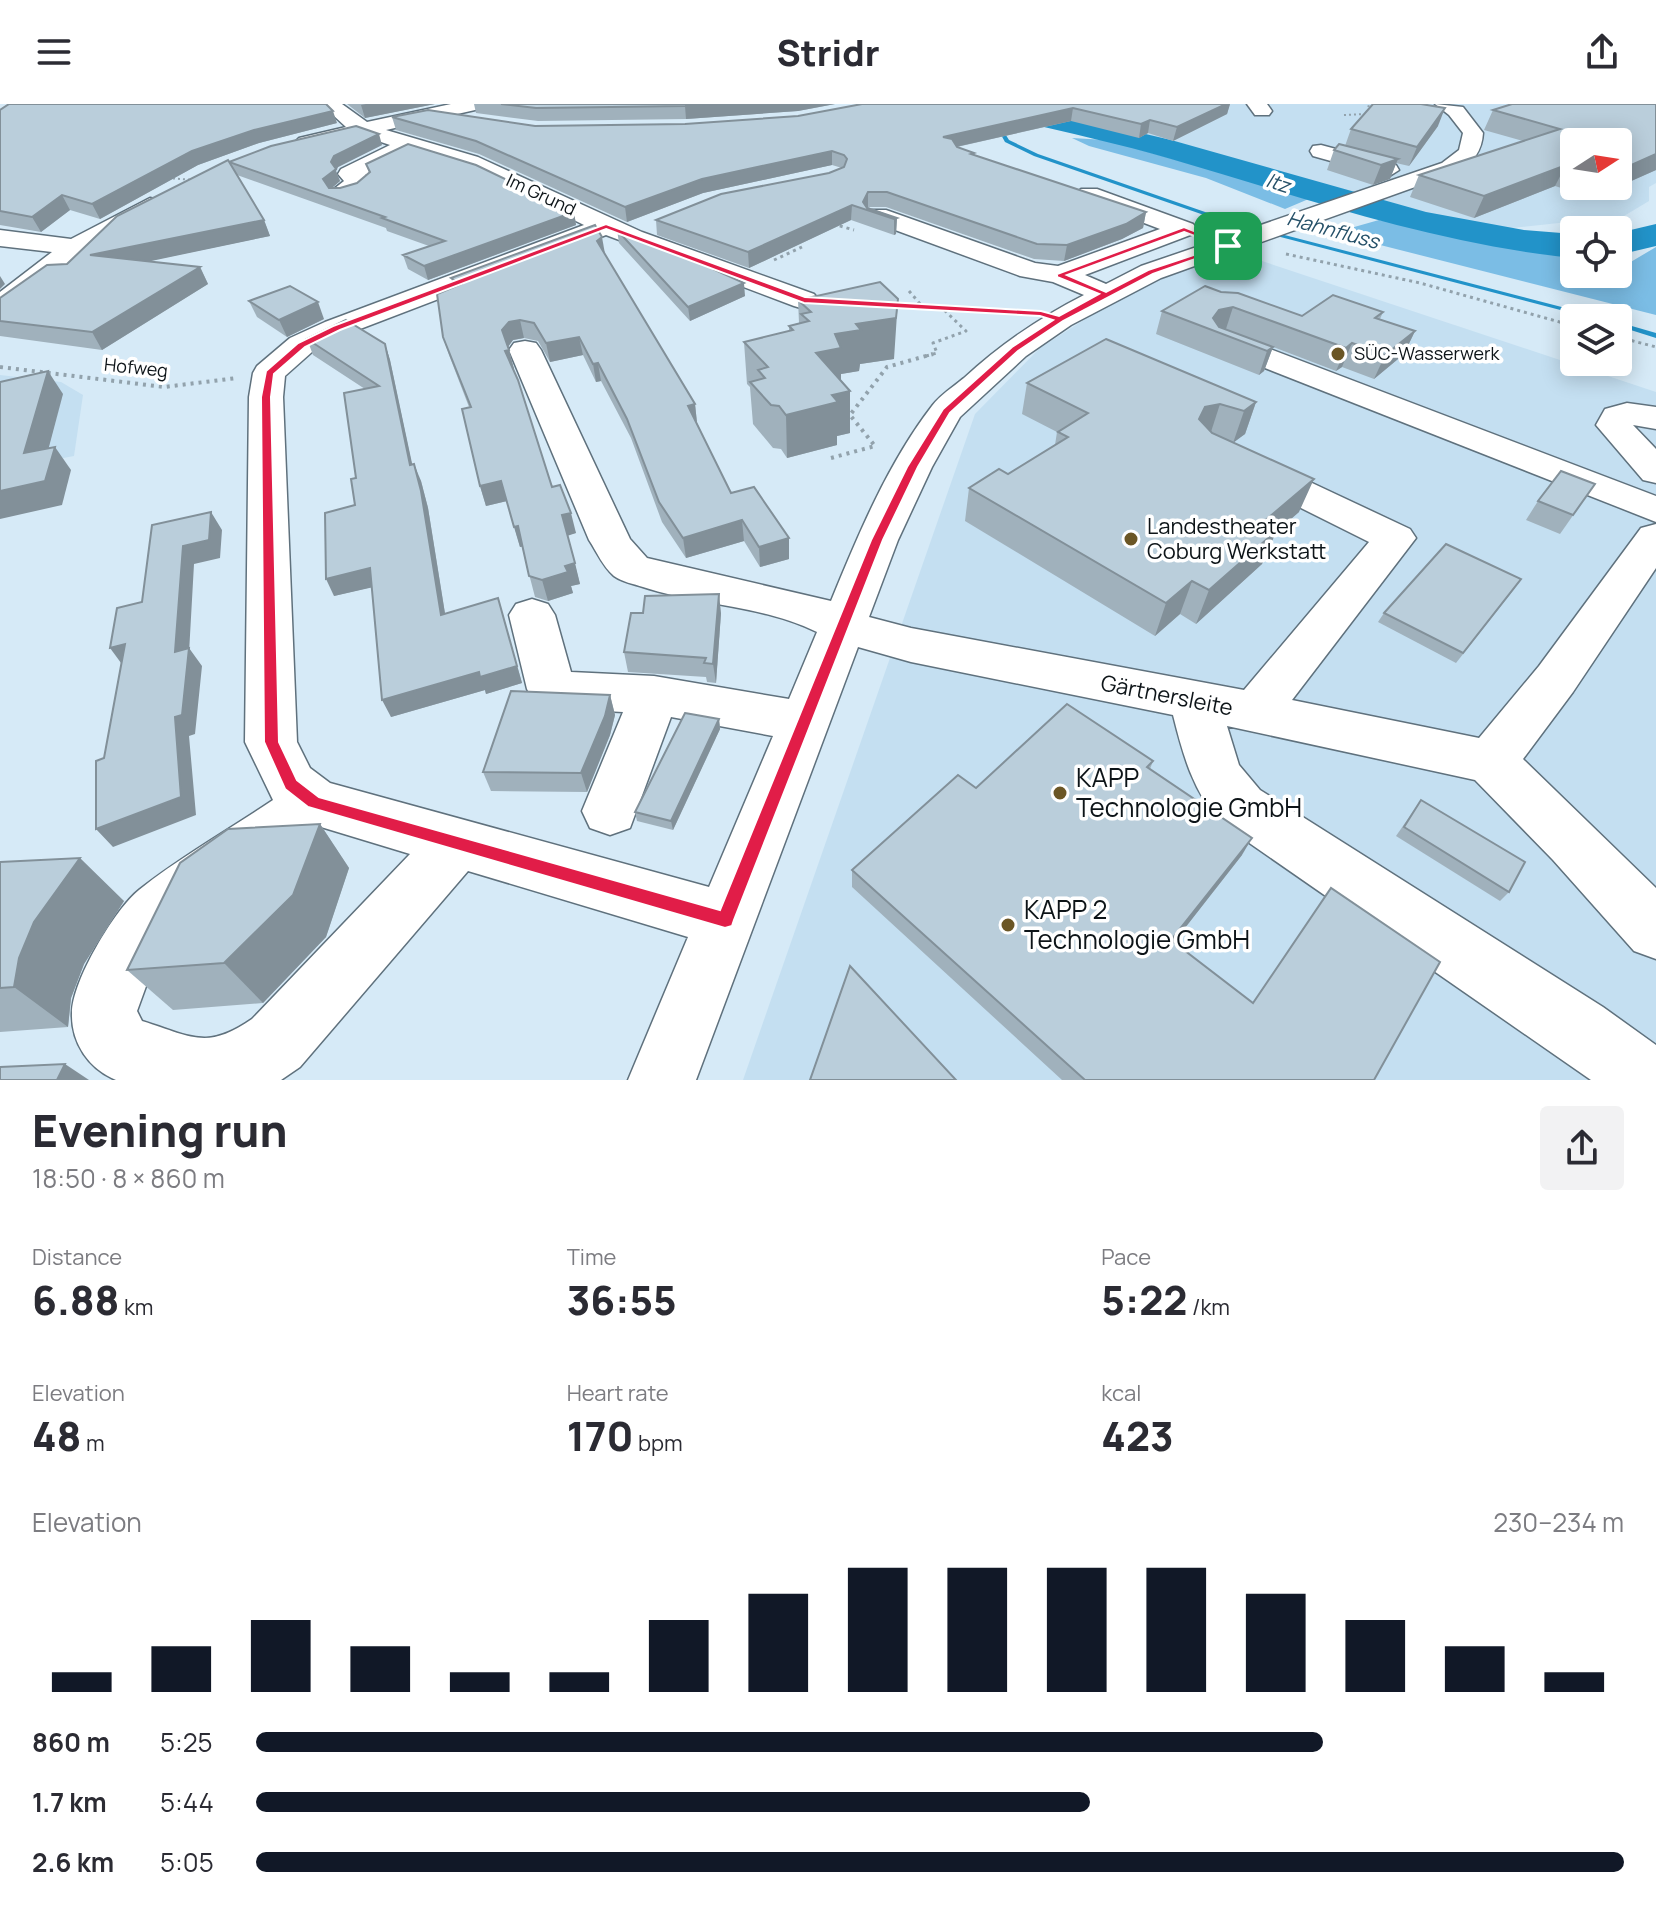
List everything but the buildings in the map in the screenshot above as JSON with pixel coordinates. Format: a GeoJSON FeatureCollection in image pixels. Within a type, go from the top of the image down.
{"type":"FeatureCollection","features":[{"type":"Feature","properties":{"kind":"street","name":"Im Grund"},"geometry":{"type":"LineString","coordinates":[[331,104],[345,117],[367,129],[408,145],[468,161],[617,231],[804,300]]}},
{"type":"Feature","properties":{"kind":"street"},"geometry":{"type":"LineString","coordinates":[[877,215],[1030,270],[1075,296],[1424,179],[1459,163],[1473,143],[1469,126],[1445,104]]}},
{"type":"Feature","properties":{"kind":"street"},"geometry":{"type":"LineString","coordinates":[[290,146],[429,115],[475,114]]}},
{"type":"Feature","properties":{"kind":"street"},"geometry":{"type":"LineString","coordinates":[[342,192],[360,182],[349,174],[408,145]]}},
{"type":"Feature","properties":{"kind":"street"},"geometry":{"type":"LineString","coordinates":[[1321,151],[1424,179]]}},
{"type":"Feature","properties":{"kind":"street"},"geometry":{"type":"LineString","coordinates":[[0,306],[75,247],[194,180]]}},
{"type":"Feature","properties":{"kind":"street"},"geometry":{"type":"LineString","coordinates":[[1071,188],[1184,229],[1236,243]]}},
{"type":"Feature","properties":{"kind":"street"},"geometry":{"type":"LineString","coordinates":[[652,224],[617,231],[336,328],[301,345],[269,373],[266,397],[271,742],[291,784],[314,802],[725,920]]}},
{"type":"Feature","properties":{"kind":"street"},"geometry":{"type":"LineString","coordinates":[[662,1080],[877,540],[913,467],[946,411],[1075,296],[1184,229]]}},
{"type":"Feature","properties":{"kind":"street"},"geometry":{"type":"LineString","coordinates":[[0,238],[75,247]]}},
{"type":"Feature","properties":{"kind":"street"},"geometry":{"type":"LineString","coordinates":[[1151,272],[1197,290]]}},
{"type":"Feature","properties":{"kind":"street"},"geometry":{"type":"LineString","coordinates":[[1225,341],[1656,510]]}},
{"type":"Feature","properties":{"kind":"street","name":"Gärtnersleite"},"geometry":{"type":"LineString","coordinates":[[525,350],[610,540],[632,568],[666,579],[745,594],[815,612],[843,626],[911,645],[1491,762]]}},
{"type":"Feature","properties":{"kind":"street"},"geometry":{"type":"LineString","coordinates":[[1656,418],[1627,413],[1617,416],[1614,425],[1656,472]]}},
{"type":"Feature","properties":{"kind":"street"},"geometry":{"type":"LineString","coordinates":[[1223,456],[1395,538],[1255,712]]}},
{"type":"Feature","properties":{"kind":"street"},"geometry":{"type":"LineString","coordinates":[[1656,537],[1556,679],[1491,762],[1573,842],[1656,930]]}},
{"type":"Feature","properties":{"kind":"street"},"geometry":{"type":"LineString","coordinates":[[532,615],[551,689],[654,695],[806,722]]}},
{"type":"Feature","properties":{"kind":"street"},"geometry":{"type":"LineString","coordinates":[[610,811],[654,695]]}},
{"type":"Feature","properties":{"kind":"street"},"geometry":{"type":"LineString","coordinates":[[1195,702],[1210,762],[1223,791],[1241,807],[1580,1030],[1647,1080]]}},
{"type":"Feature","properties":{"kind":"street"},"geometry":{"type":"LineString","coordinates":[[314,802],[158,911],[140,934],[115,976],[104,1011],[108,1034],[122,1049],[207,1075],[249,1062],[276,1043],[456,844]]}},
{"type":"Feature","properties":{"kind":"path"},"geometry":{"type":"LineString","coordinates":[[1344,115],[1367,114],[1369,104]]}},
{"type":"Feature","properties":{"kind":"path"},"geometry":{"type":"LineString","coordinates":[[164,178],[194,180]]}},
{"type":"Feature","properties":{"kind":"path"},"geometry":{"type":"LineString","coordinates":[[1236,243],[1420,283],[1560,322]]}},
{"type":"Feature","properties":{"kind":"path"},"geometry":{"type":"LineString","coordinates":[[909,291],[921,305]]}},
{"type":"Feature","properties":{"kind":"path"},"geometry":{"type":"LineString","coordinates":[[893,304],[1041,313],[1075,296]]}},
{"type":"Feature","properties":{"kind":"path"},"geometry":{"type":"LineString","coordinates":[[831,458],[875,446],[850,415],[887,367],[937,353],[933,343],[966,331],[941,307]]}},
{"type":"Feature","properties":{"kind":"path"},"geometry":{"type":"LineString","coordinates":[[1632,341],[1656,347]]}},
{"type":"Feature","properties":{"kind":"path","name":"Hofweg"},"geometry":{"type":"LineString","coordinates":[[0,367],[164,387],[269,373]]}},
{"type":"Feature","properties":{"kind":"shaded area"},"geometry":{"type":"Polygon","coordinates":[[[1041,104],[1656,104],[1656,183],[1649,187],[1649,201],[1624,216],[1560,216],[1560,223],[1503,229],[1458,225],[1387,201],[1323,195],[1019,113],[1041,104]]]}},
{"type":"Feature","properties":{"kind":"shaded area"},"geometry":{"type":"Polygon","coordinates":[[[1072,138],[1106,140],[1311,198],[1285,209],[1206,178],[1089,146],[1072,138]]]}},
{"type":"Feature","properties":{"kind":"shaded area"},"geometry":{"type":"Polygon","coordinates":[[[1379,220],[1560,252],[1560,288],[1632,288],[1632,261],[1656,247],[1656,315],[1632,309],[1632,304],[1613,304],[1333,233],[1379,220]]]}},
{"type":"Feature","properties":{"kind":"shaded area"},"geometry":{"type":"Polygon","coordinates":[[[1238,253],[1560,360],[1560,376],[1608,376],[1656,392],[1656,1080],[743,1080],[975,414],[1040,348],[1101,309],[1168,276],[1238,253]]]}},
{"type":"Feature","properties":{"kind":"shaded area"},"geometry":{"type":"Polygon","coordinates":[[[0,375],[61,382],[83,395],[74,456],[0,470],[0,375]]]}},
{"type":"Feature","properties":{"kind":"waterway","name":"Itz"},"geometry":{"type":"LineString","coordinates":[[985,104],[1160,146],[1426,223],[1560,245]]}},
{"type":"Feature","properties":{"kind":"waterway","name":"Hahnfluss"},"geometry":{"type":"LineString","coordinates":[[997,125],[1007,141],[1036,155],[1229,222],[1560,308]]}},
{"type":"Feature","properties":{"kind":"waterway","name":"Itz"},"geometry":{"type":"LineString","coordinates":[[1632,241],[1656,235]]}},
{"type":"Feature","properties":{"kind":"waterway","name":"Hahnfluss"},"geometry":{"type":"LineString","coordinates":[[1632,328],[1656,336]]}},
{"type":"Feature","properties":{"kind":"place","name":"SÜC-Wasserwerk"},"geometry":{"type":"Point","coordinates":[1338,354]}},
{"type":"Feature","properties":{"kind":"place","name":"Landestheater Coburg Werkstatt"},"geometry":{"type":"Point","coordinates":[1131,539]}},
{"type":"Feature","properties":{"kind":"place","name":"KAPP Technologie GmbH"},"geometry":{"type":"Point","coordinates":[1060,793]}},
{"type":"Feature","properties":{"kind":"place","name":"KAPP 2 Technologie GmbH"},"geometry":{"type":"Point","coordinates":[1008,925]}},
{"type":"Feature","properties":{"kind":"route"},"geometry":{"type":"LineString","coordinates":[[1228,246],[1151,272],[1060,319],[1041,313],[804,300],[606,226],[336,328],[301,345],[269,373],[266,397],[271,742],[291,784],[314,802],[725,920],[877,540],[913,467],[946,411],[1015,349],[1060,319],[1106,294],[1060,275],[1184,229],[1228,246]]}}]}
